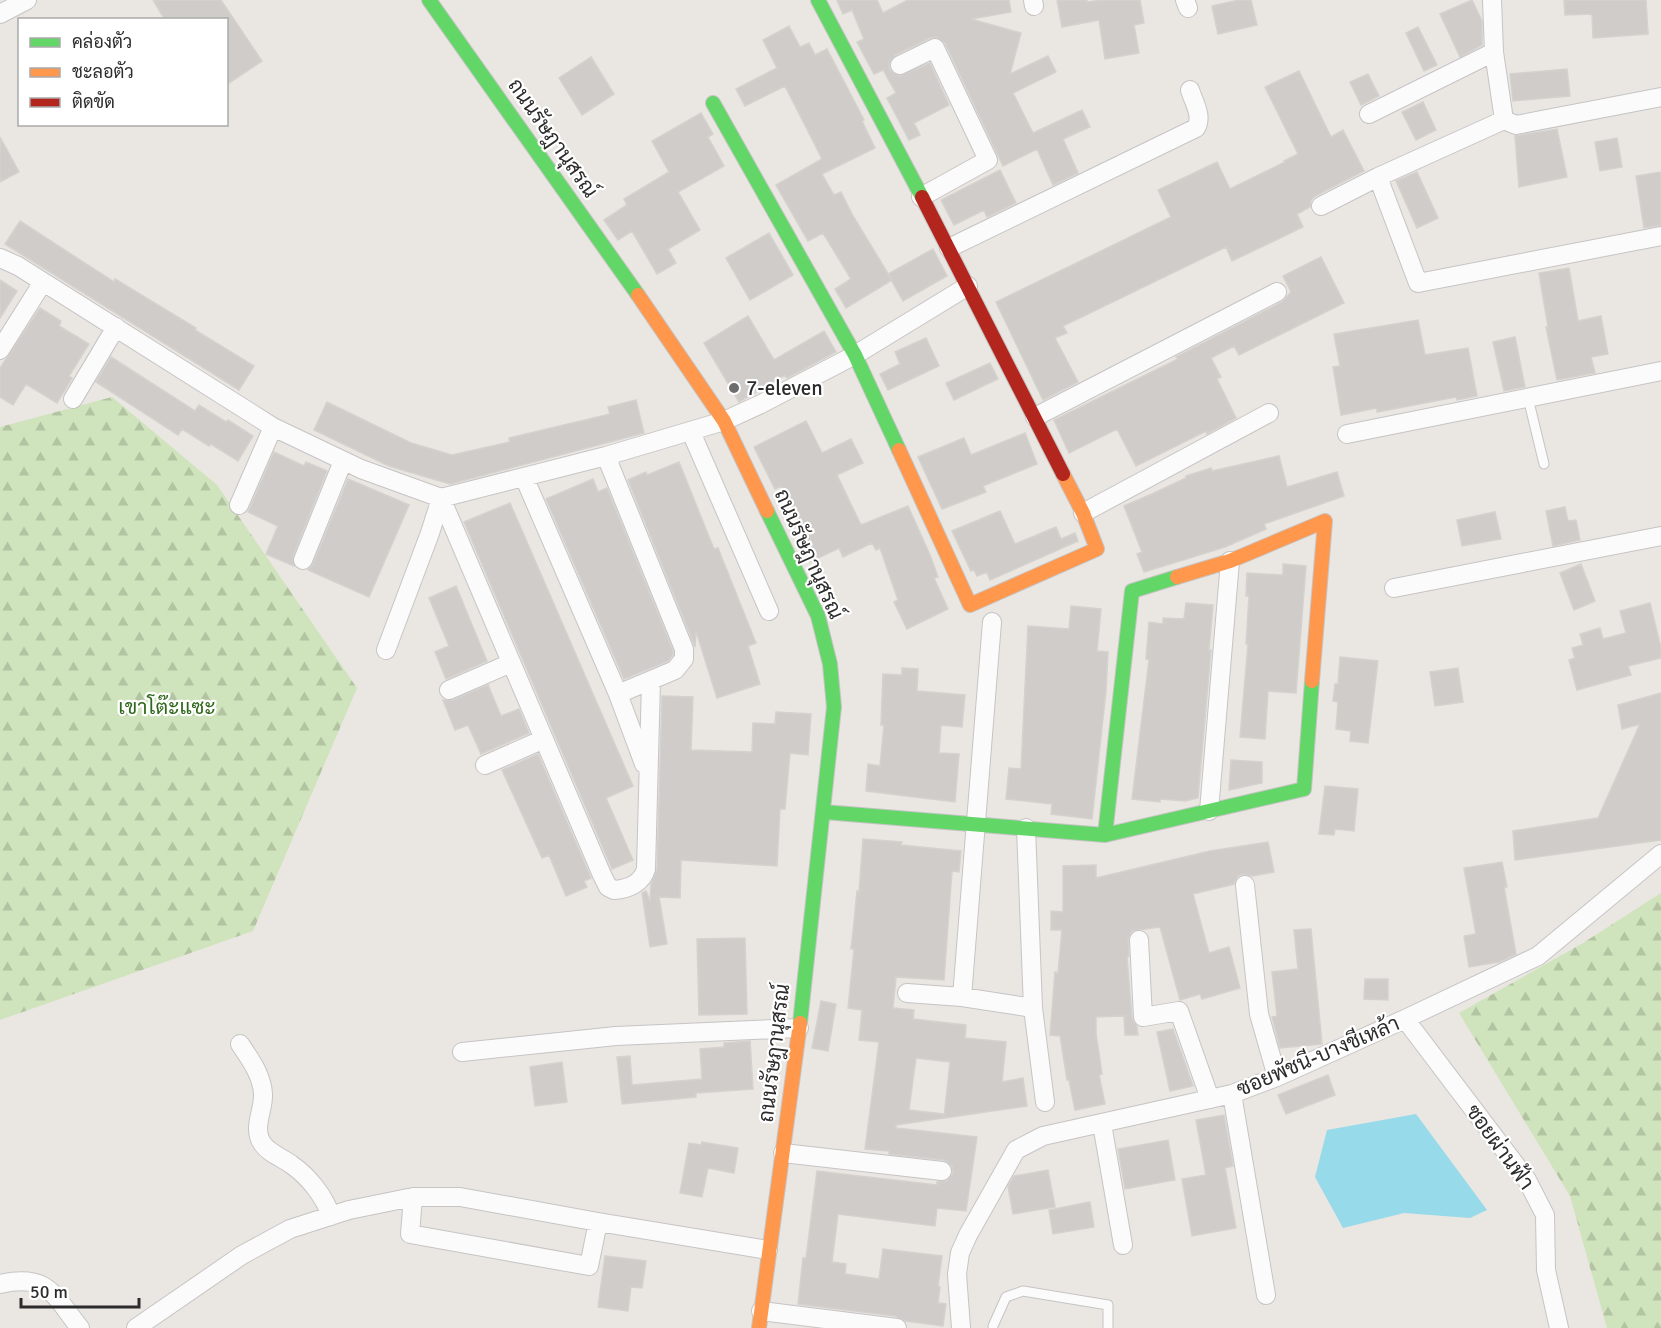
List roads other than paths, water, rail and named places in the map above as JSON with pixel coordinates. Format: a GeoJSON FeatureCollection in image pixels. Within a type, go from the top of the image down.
{"type":"FeatureCollection","features":[{"type":"Feature","properties":{"kind":"street"},"geometry":{"type":"LineString","coordinates":[[0,14],[27,0]]}},
{"type":"Feature","properties":{"kind":"street","name":"ถนนรัษฎานุสรณ์"},"geometry":{"type":"LineString","coordinates":[[429,0],[615,262],[724,421],[818,616],[830,664],[834,707],[799,1028],[760,1319]]}},
{"type":"Feature","properties":{"kind":"street"},"geometry":{"type":"LineString","coordinates":[[713,103],[855,355],[970,605],[1097,549],[1083,513],[968,285],[818,0]]}},
{"type":"Feature","properties":{"kind":"street"},"geometry":{"type":"LineString","coordinates":[[1492,0],[1494,52],[1504,120]]}},
{"type":"Feature","properties":{"kind":"street"},"geometry":{"type":"LineString","coordinates":[[900,65],[935,48],[988,160],[921,197]]}},
{"type":"Feature","properties":{"kind":"street"},"geometry":{"type":"LineString","coordinates":[[1369,114],[1494,52]]}},
{"type":"Feature","properties":{"kind":"street"},"geometry":{"type":"LineString","coordinates":[[949,248],[1196,128],[1200,122],[1199,114],[1190,90]]}},
{"type":"Feature","properties":{"kind":"street"},"geometry":{"type":"LineString","coordinates":[[1321,206],[1378,177],[1504,120],[1516,125],[1661,97]]}},
{"type":"Feature","properties":{"kind":"street"},"geometry":{"type":"LineString","coordinates":[[1378,177],[1418,284],[1661,236]]}},
{"type":"Feature","properties":{"kind":"street"},"geometry":{"type":"LineString","coordinates":[[0,258],[18,266],[273,427],[361,469],[441,498],[606,456],[724,421],[855,355],[968,285]]}},
{"type":"Feature","properties":{"kind":"street"},"geometry":{"type":"LineString","coordinates":[[0,350],[43,282]]}},
{"type":"Feature","properties":{"kind":"street"},"geometry":{"type":"LineString","coordinates":[[1035,417],[1276,292]]}},
{"type":"Feature","properties":{"kind":"street"},"geometry":{"type":"LineString","coordinates":[[73,399],[116,327]]}},
{"type":"Feature","properties":{"kind":"street"},"geometry":{"type":"LineString","coordinates":[[1347,434],[1661,371]]}},
{"type":"Feature","properties":{"kind":"street"},"geometry":{"type":"LineString","coordinates":[[1083,513],[1269,413]]}},
{"type":"Feature","properties":{"kind":"street"},"geometry":{"type":"LineString","coordinates":[[239,505],[273,427]]}},
{"type":"Feature","properties":{"kind":"street"},"geometry":{"type":"LineString","coordinates":[[691,432],[769,611]]}},
{"type":"Feature","properties":{"kind":"street"},"geometry":{"type":"LineString","coordinates":[[606,456],[684,649],[684,659],[675,670],[618,694]]}},
{"type":"Feature","properties":{"kind":"street"},"geometry":{"type":"LineString","coordinates":[[303,560],[343,461]]}},
{"type":"Feature","properties":{"kind":"street"},"geometry":{"type":"LineString","coordinates":[[524,477],[618,694],[647,771]]}},
{"type":"Feature","properties":{"kind":"street"},"geometry":{"type":"LineString","coordinates":[[386,650],[441,498]]}},
{"type":"Feature","properties":{"kind":"street"},"geometry":{"type":"LineString","coordinates":[[441,498],[602,875],[608,887],[614,890],[640,882],[644,877],[651,681]]}},
{"type":"Feature","properties":{"kind":"street"},"geometry":{"type":"LineString","coordinates":[[824,812],[1104,835],[1304,789],[1325,522],[1230,561],[1132,591],[1104,835]]}},
{"type":"Feature","properties":{"kind":"street"},"geometry":{"type":"LineString","coordinates":[[1394,588],[1661,536]]}},
{"type":"Feature","properties":{"kind":"street"},"geometry":{"type":"LineString","coordinates":[[1209,811],[1230,561]]}},
{"type":"Feature","properties":{"kind":"street"},"geometry":{"type":"LineString","coordinates":[[962,997],[992,622]]}},
{"type":"Feature","properties":{"kind":"street"},"geometry":{"type":"LineString","coordinates":[[449,690],[512,663]]}},
{"type":"Feature","properties":{"kind":"street"},"geometry":{"type":"LineString","coordinates":[[485,765],[544,739]]}},
{"type":"Feature","properties":{"kind":"street"},"geometry":{"type":"LineString","coordinates":[[1026,828],[1033,1008],[1045,1102]]}},
{"type":"Feature","properties":{"kind":"street","name":"ซอยพัชนี-บางชีเหล้า"},"geometry":{"type":"LineString","coordinates":[[961,1328],[957,1274],[960,1253],[1016,1150],[1043,1136],[1232,1094],[1277,1077],[1405,1019],[1538,956],[1661,854]]}},
{"type":"Feature","properties":{"kind":"street"},"geometry":{"type":"LineString","coordinates":[[1245,885],[1259,1014],[1277,1077]]}},
{"type":"Feature","properties":{"kind":"street"},"geometry":{"type":"LineString","coordinates":[[1139,940],[1143,1017],[1179,1011],[1210,1099]]}},
{"type":"Feature","properties":{"kind":"street"},"geometry":{"type":"LineString","coordinates":[[907,993],[962,997],[1033,1008]]}},
{"type":"Feature","properties":{"kind":"street","name":"ซอยผ่านฟ้า"},"geometry":{"type":"LineString","coordinates":[[1405,1019],[1527,1180],[1545,1215],[1546,1270],[1558,1328]]}},
{"type":"Feature","properties":{"kind":"street"},"geometry":{"type":"LineString","coordinates":[[462,1052],[616,1036],[799,1028]]}},
{"type":"Feature","properties":{"kind":"street"},"geometry":{"type":"LineString","coordinates":[[240,1044],[259,1073],[264,1092],[263,1110],[258,1124],[258,1136],[263,1146],[294,1166],[311,1183],[326,1203],[332,1216]]}},
{"type":"Feature","properties":{"kind":"street"},"geometry":{"type":"LineString","coordinates":[[1232,1094],[1266,1295]]}},
{"type":"Feature","properties":{"kind":"street"},"geometry":{"type":"LineString","coordinates":[[1102,1124],[1123,1245]]}},
{"type":"Feature","properties":{"kind":"street"},"geometry":{"type":"LineString","coordinates":[[783,1153],[942,1172]]}},
{"type":"Feature","properties":{"kind":"street"},"geometry":{"type":"LineString","coordinates":[[413,1197],[410,1234],[589,1266],[598,1222]]}},
{"type":"Feature","properties":{"kind":"street"},"geometry":{"type":"LineString","coordinates":[[136,1328],[242,1254],[290,1229],[349,1210],[413,1197],[460,1197],[768,1250]]}},
{"type":"Feature","properties":{"kind":"street"},"geometry":{"type":"LineString","coordinates":[[0,1284],[33,1282],[44,1285],[55,1295],[80,1328]]}},
{"type":"Feature","properties":{"kind":"street"},"geometry":{"type":"LineString","coordinates":[[760,1319],[897,1328]]}},
{"type":"Feature","properties":{"kind":"lane"},"geometry":{"type":"LineString","coordinates":[[1528,398],[1544,464]]}},
{"type":"Feature","properties":{"kind":"lane"},"geometry":{"type":"LineString","coordinates":[[1005,1328],[991,1327],[1006,1297],[1023,1291],[1108,1305],[1108,1328]]}},
{"type":"Feature","properties":{"kind":"water"},"geometry":{"type":"Polygon","coordinates":[[[1416,1114],[1487,1210],[1470,1218],[1404,1213],[1343,1228],[1315,1177],[1327,1130],[1416,1114]]]}},
{"type":"Feature","properties":{"kind":"place","name":"7-eleven"},"geometry":{"type":"Point","coordinates":[734,388]}},
{"type":"Feature","properties":{"kind":"park label","name":"เขาโต๊ะแซะ"},"geometry":{"type":"Point","coordinates":[167,707]}}]}
